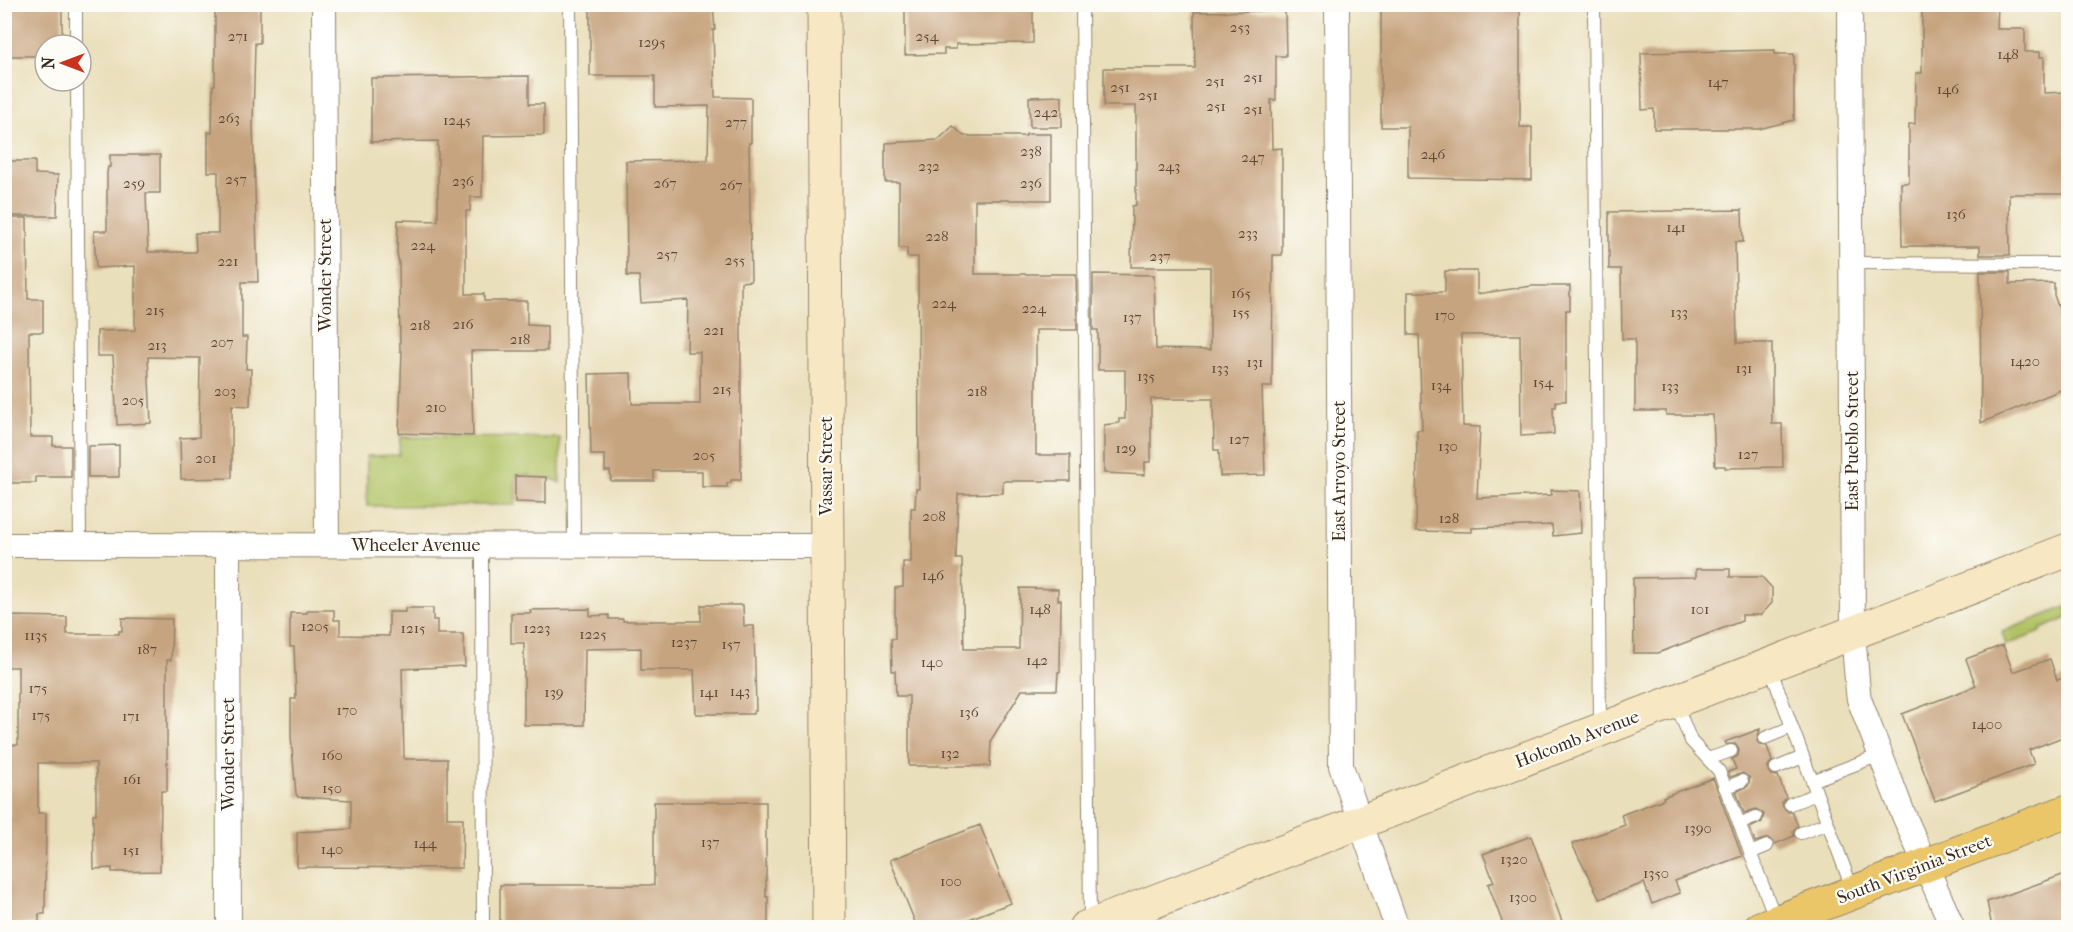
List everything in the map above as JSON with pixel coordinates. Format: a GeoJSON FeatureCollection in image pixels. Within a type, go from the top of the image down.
{"type":"FeatureCollection","features":[{"type":"Feature","properties":{"kind":"main road","name":"South Virginia Street"},"geometry":{"type":"LineString","coordinates":[[1768,924],[2068,811]]}},
{"type":"Feature","properties":{"kind":"street","name":"Wonder Street"},"geometry":{"type":"LineString","coordinates":[[324,4],[327,545]]}},
{"type":"Feature","properties":{"kind":"street","name":"Vassar Street"},"geometry":{"type":"LineString","coordinates":[[824,4],[829,927]]}},
{"type":"Feature","properties":{"kind":"street","name":"East Arroyo Street"},"geometry":{"type":"LineString","coordinates":[[1337,4],[1341,766],[1396,927]]}},
{"type":"Feature","properties":{"kind":"street","name":"East Pueblo Street"},"geometry":{"type":"LineString","coordinates":[[1850,4],[1853,633],[1858,699],[1905,818],[1953,927]]}},
{"type":"Feature","properties":{"kind":"street","name":"Wheeler Avenue"},"geometry":{"type":"LineString","coordinates":[[4,545],[826,546]]}},
{"type":"Feature","properties":{"kind":"street","name":"Wonder Street"},"geometry":{"type":"LineString","coordinates":[[228,545],[229,927]]}},
{"type":"Feature","properties":{"kind":"street","name":"Holcomb Avenue"},"geometry":{"type":"LineString","coordinates":[[1088,927],[2068,550]]}},
{"type":"Feature","properties":{"kind":"lane"},"geometry":{"type":"LineString","coordinates":[[76,4],[76,33]]}},
{"type":"Feature","properties":{"kind":"lane"},"geometry":{"type":"LineString","coordinates":[[570,4],[574,546]]}},
{"type":"Feature","properties":{"kind":"lane"},"geometry":{"type":"LineString","coordinates":[[1082,4],[1088,927]]}},
{"type":"Feature","properties":{"kind":"lane"},"geometry":{"type":"LineString","coordinates":[[1594,4],[1600,730]]}},
{"type":"Feature","properties":{"kind":"lane"},"geometry":{"type":"LineString","coordinates":[[76,93],[80,545]]}},
{"type":"Feature","properties":{"kind":"lane"},"geometry":{"type":"LineString","coordinates":[[1851,263],[2068,264]]}},
{"type":"Feature","properties":{"kind":"lane"},"geometry":{"type":"LineString","coordinates":[[482,545],[483,927]]}},
{"type":"Feature","properties":{"kind":"lane"},"geometry":{"type":"LineString","coordinates":[[1769,665],[1854,892]]}},
{"type":"Feature","properties":{"kind":"lane"},"geometry":{"type":"LineString","coordinates":[[1675,701],[1691,741],[1719,771],[1750,853],[1768,924]]}},
{"type":"Feature","properties":{"kind":"lane"},"geometry":{"type":"LineString","coordinates":[[1765,738],[1792,727]]}},
{"type":"Feature","properties":{"kind":"lane"},"geometry":{"type":"LineString","coordinates":[[1708,759],[1731,751]]}},
{"type":"Feature","properties":{"kind":"lane"},"geometry":{"type":"LineString","coordinates":[[1812,781],[1880,755]]}},
{"type":"Feature","properties":{"kind":"lane"},"geometry":{"type":"LineString","coordinates":[[1776,768],[1803,757]]}},
{"type":"Feature","properties":{"kind":"lane"},"geometry":{"type":"LineString","coordinates":[[1725,788],[1742,781]]}},
{"type":"Feature","properties":{"kind":"lane"},"geometry":{"type":"LineString","coordinates":[[1790,804],[1817,794]]}},
{"type":"Feature","properties":{"kind":"lane"},"geometry":{"type":"LineString","coordinates":[[1739,824],[1756,817]]}},
{"type":"Feature","properties":{"kind":"lane"},"geometry":{"type":"LineString","coordinates":[[1801,833],[1828,823]]}},
{"type":"Feature","properties":{"kind":"lane"},"geometry":{"type":"LineString","coordinates":[[1750,853],[1767,846]]}},
{"type":"Feature","properties":{"kind":"green space"},"geometry":{"type":"Polygon","coordinates":[[[400,437],[560,438],[560,483],[553,479],[530,479],[530,475],[517,475],[515,505],[367,506],[367,456],[399,455],[400,437]]]}},
{"type":"Feature","properties":{"kind":"green space"},"geometry":{"type":"Polygon","coordinates":[[[2068,606],[2068,618],[2041,629],[2041,632],[2006,645],[2002,632],[2068,606]]]}},
{"type":"Feature","properties":{"kind":"building"},"geometry":{"type":"Polygon","coordinates":[[[4,4],[62,4],[62,33],[33,33],[33,56],[4,56],[4,4]]]}},
{"type":"Feature","properties":{"kind":"building"},"geometry":{"type":"Polygon","coordinates":[[[215,4],[260,4],[260,43],[255,43],[253,125],[258,282],[242,282],[242,337],[247,337],[246,369],[251,369],[250,406],[232,405],[232,478],[181,479],[180,438],[199,437],[200,358],[148,357],[151,423],[117,425],[113,356],[97,356],[97,331],[135,330],[135,266],[96,268],[94,231],[107,231],[107,173],[110,167],[110,155],[160,155],[160,193],[146,193],[148,252],[196,252],[195,233],[218,233],[218,172],[208,172],[208,132],[212,133],[213,85],[215,85],[215,4]]]}},
{"type":"Feature","properties":{"kind":"building"},"geometry":{"type":"Polygon","coordinates":[[[590,4],[713,4],[715,97],[751,98],[751,143],[749,143],[751,281],[741,282],[741,480],[731,480],[731,483],[727,483],[727,487],[702,487],[702,471],[654,471],[654,481],[611,481],[610,471],[605,471],[605,455],[591,455],[589,374],[631,373],[632,404],[700,404],[700,352],[687,352],[688,300],[641,303],[639,276],[627,276],[626,161],[708,160],[709,106],[655,107],[655,76],[590,76],[590,4]]]}},
{"type":"Feature","properties":{"kind":"building"},"geometry":{"type":"Polygon","coordinates":[[[1033,4],[1033,43],[956,44],[956,49],[944,49],[944,54],[905,55],[905,5],[1033,4]]]}},
{"type":"Feature","properties":{"kind":"building"},"geometry":{"type":"Polygon","coordinates":[[[1381,4],[1520,4],[1520,127],[1532,127],[1532,180],[1408,178],[1408,127],[1381,127],[1381,4]]]}},
{"type":"Feature","properties":{"kind":"building"},"geometry":{"type":"Polygon","coordinates":[[[1922,4],[1998,4],[1997,29],[2025,29],[2025,52],[2040,52],[2040,57],[2044,57],[2044,93],[2068,92],[2068,194],[2009,194],[2010,255],[1980,255],[1980,246],[1902,246],[1901,183],[1909,183],[1909,124],[1915,124],[1916,73],[1922,73],[1922,4]]]}},
{"type":"Feature","properties":{"kind":"building"},"geometry":{"type":"Polygon","coordinates":[[[1285,11],[1286,56],[1276,56],[1276,100],[1271,100],[1272,149],[1282,148],[1282,255],[1273,255],[1272,387],[1262,387],[1265,475],[1220,476],[1219,450],[1214,450],[1213,399],[1151,399],[1151,462],[1145,462],[1145,475],[1104,473],[1104,425],[1119,423],[1119,419],[1125,419],[1125,370],[1098,370],[1098,330],[1093,330],[1093,274],[1154,275],[1156,349],[1210,350],[1210,267],[1131,267],[1132,206],[1136,205],[1136,106],[1104,106],[1104,68],[1195,68],[1194,12],[1285,11]]]}},
{"type":"Feature","properties":{"kind":"building"},"geometry":{"type":"Polygon","coordinates":[[[1775,50],[1775,54],[1794,54],[1794,120],[1759,129],[1654,129],[1654,109],[1642,110],[1641,53],[1775,50]]]}},
{"type":"Feature","properties":{"kind":"building"},"geometry":{"type":"Polygon","coordinates":[[[529,76],[529,104],[544,104],[544,135],[483,136],[482,197],[471,197],[470,211],[466,211],[466,294],[484,294],[484,301],[527,301],[527,325],[547,326],[547,351],[471,351],[473,436],[399,433],[402,351],[400,351],[397,253],[398,220],[438,221],[438,141],[371,142],[371,78],[529,76]]]}},
{"type":"Feature","properties":{"kind":"building"},"geometry":{"type":"Polygon","coordinates":[[[1062,96],[1062,127],[1030,127],[1029,97],[1062,96]]]}},
{"type":"Feature","properties":{"kind":"building"},"geometry":{"type":"Polygon","coordinates":[[[953,126],[964,136],[1051,134],[1051,200],[975,200],[975,274],[1076,274],[1077,330],[1036,330],[1036,455],[1070,455],[1070,481],[1003,481],[1003,493],[958,494],[956,559],[962,559],[964,649],[1019,649],[1020,588],[1058,589],[1058,600],[1061,600],[1060,672],[1058,672],[1057,690],[1022,690],[991,740],[990,766],[909,766],[909,696],[896,696],[895,671],[892,671],[891,639],[895,639],[895,588],[903,587],[903,562],[911,562],[911,508],[915,508],[916,489],[919,489],[918,257],[907,257],[907,248],[899,248],[899,182],[885,182],[885,151],[886,143],[938,140],[953,126]]]}},
{"type":"Feature","properties":{"kind":"building"},"geometry":{"type":"Polygon","coordinates":[[[4,161],[35,161],[35,174],[58,175],[57,216],[4,216],[4,161]]]}},
{"type":"Feature","properties":{"kind":"building"},"geometry":{"type":"Polygon","coordinates":[[[1742,210],[1743,242],[1735,242],[1737,343],[1772,343],[1772,424],[1782,424],[1783,467],[1725,468],[1725,466],[1715,466],[1713,415],[1666,415],[1666,411],[1635,411],[1635,339],[1622,339],[1621,269],[1609,269],[1609,212],[1742,210]]]}},
{"type":"Feature","properties":{"kind":"building"},"geometry":{"type":"Polygon","coordinates":[[[4,218],[27,218],[28,299],[43,299],[43,332],[29,332],[30,437],[53,437],[53,446],[71,446],[71,477],[36,477],[36,483],[4,483],[4,218]]]}},
{"type":"Feature","properties":{"kind":"building"},"geometry":{"type":"Polygon","coordinates":[[[1445,271],[1477,271],[1477,294],[1532,286],[1570,286],[1570,310],[1566,310],[1566,401],[1556,401],[1556,407],[1553,407],[1554,434],[1521,436],[1520,335],[1461,335],[1463,426],[1480,427],[1477,498],[1552,495],[1551,490],[1580,491],[1581,533],[1553,536],[1552,525],[1472,528],[1472,532],[1416,531],[1417,430],[1422,430],[1419,335],[1408,335],[1408,292],[1445,292],[1445,271]]]}},
{"type":"Feature","properties":{"kind":"building"},"geometry":{"type":"Polygon","coordinates":[[[1980,272],[2010,272],[2010,284],[2054,283],[2054,295],[2068,334],[2068,387],[1981,423],[1980,272]]]}},
{"type":"Feature","properties":{"kind":"building"},"geometry":{"type":"Polygon","coordinates":[[[119,445],[119,477],[88,477],[88,446],[119,445]]]}},
{"type":"Feature","properties":{"kind":"building"},"geometry":{"type":"Polygon","coordinates":[[[515,476],[546,477],[546,503],[515,502],[515,476]]]}},
{"type":"Feature","properties":{"kind":"building"},"geometry":{"type":"Polygon","coordinates":[[[1696,569],[1730,569],[1730,577],[1762,577],[1772,588],[1772,603],[1761,615],[1742,615],[1742,621],[1658,653],[1634,653],[1633,578],[1696,577],[1696,569]]]}},
{"type":"Feature","properties":{"kind":"building"},"geometry":{"type":"Polygon","coordinates":[[[701,605],[743,605],[744,626],[754,626],[756,711],[754,714],[696,714],[694,670],[641,670],[641,648],[585,649],[584,725],[524,725],[524,643],[511,643],[511,613],[531,613],[530,610],[590,609],[590,616],[609,615],[609,619],[623,619],[623,621],[701,621],[701,605]]]}},
{"type":"Feature","properties":{"kind":"building"},"geometry":{"type":"Polygon","coordinates":[[[405,608],[433,608],[433,620],[437,620],[437,634],[463,634],[465,666],[402,669],[404,759],[447,759],[447,818],[463,818],[462,868],[297,867],[297,832],[351,829],[351,800],[298,797],[296,794],[291,736],[291,699],[296,699],[294,647],[290,647],[290,613],[307,613],[307,610],[334,610],[334,620],[340,620],[340,635],[389,636],[389,612],[405,612],[405,608]]]}},
{"type":"Feature","properties":{"kind":"building"},"geometry":{"type":"Polygon","coordinates":[[[9,616],[67,617],[67,634],[119,634],[119,631],[122,631],[122,618],[172,619],[171,660],[167,660],[167,791],[161,791],[160,871],[112,872],[112,868],[94,869],[93,814],[96,814],[96,763],[38,763],[38,813],[46,813],[45,914],[39,914],[39,924],[4,924],[4,829],[9,829],[9,745],[18,745],[18,667],[4,667],[4,627],[9,627],[9,616]]]}},
{"type":"Feature","properties":{"kind":"building"},"geometry":{"type":"Polygon","coordinates":[[[2003,645],[2013,672],[2050,659],[2057,680],[2068,676],[2068,735],[2029,750],[2034,764],[1935,801],[1902,714],[1976,686],[1966,659],[2003,645]]]}},
{"type":"Feature","properties":{"kind":"building"},"geometry":{"type":"Polygon","coordinates":[[[1760,729],[1757,741],[1760,745],[1767,746],[1772,761],[1768,766],[1768,771],[1771,775],[1778,776],[1786,797],[1782,802],[1783,807],[1788,812],[1792,812],[1798,826],[1793,831],[1794,836],[1775,844],[1768,838],[1755,842],[1750,828],[1762,822],[1764,814],[1756,809],[1744,813],[1736,792],[1748,786],[1750,778],[1743,773],[1730,777],[1728,772],[1736,769],[1732,759],[1738,756],[1739,749],[1736,744],[1725,742],[1760,729]]]}},
{"type":"Feature","properties":{"kind":"building"},"geometry":{"type":"Polygon","coordinates":[[[1713,778],[1742,856],[1675,881],[1680,893],[1652,904],[1644,883],[1600,899],[1572,844],[1625,825],[1621,815],[1713,778]]]}},
{"type":"Feature","properties":{"kind":"building"},"geometry":{"type":"Polygon","coordinates":[[[654,802],[766,802],[768,927],[500,927],[500,885],[654,885],[654,802]]]}},
{"type":"Feature","properties":{"kind":"building"},"geometry":{"type":"Polygon","coordinates":[[[980,825],[1011,903],[948,927],[917,927],[890,860],[980,825]]]}},
{"type":"Feature","properties":{"kind":"building"},"geometry":{"type":"Polygon","coordinates":[[[1531,836],[1564,927],[1504,927],[1488,884],[1494,882],[1483,854],[1531,836]]]}},
{"type":"Feature","properties":{"kind":"building"},"geometry":{"type":"Polygon","coordinates":[[[2068,873],[2068,927],[1992,927],[1987,902],[2068,873]]]}}]}
